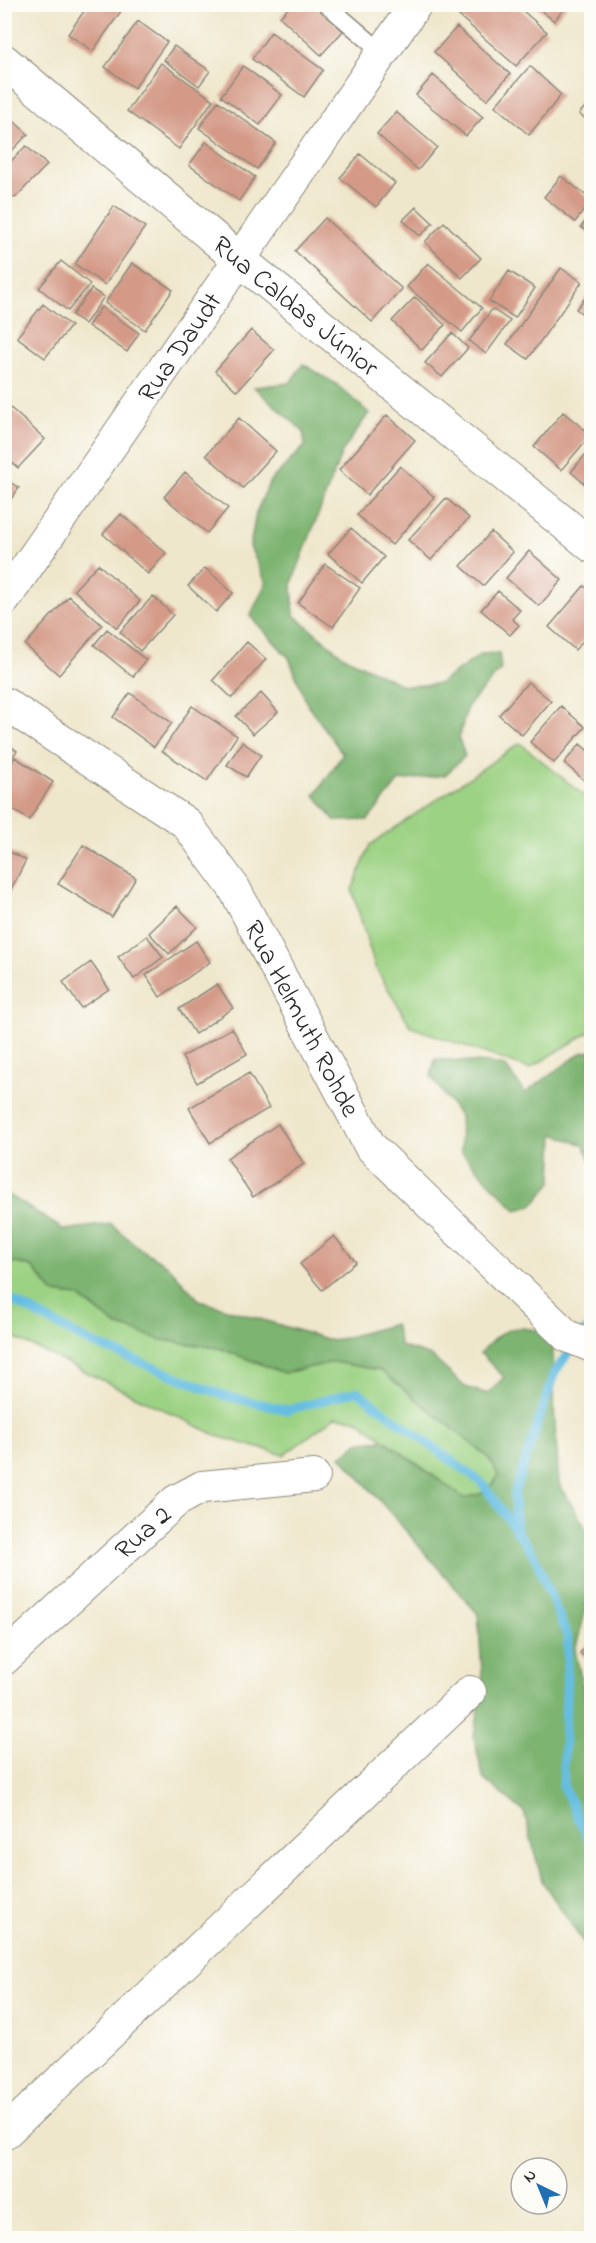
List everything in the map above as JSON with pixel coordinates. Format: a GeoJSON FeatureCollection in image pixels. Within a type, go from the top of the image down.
{"type":"FeatureCollection","features":[{"type":"Feature","properties":{"kind":"street","name":"Rua Daudt"},"geometry":{"type":"LineString","coordinates":[[4,600],[416,4]]}},
{"type":"Feature","properties":{"kind":"street","name":"Rua Caldas Júnior"},"geometry":{"type":"LineString","coordinates":[[4,61],[240,260],[591,546]]}},
{"type":"Feature","properties":{"kind":"street","name":"Rua Helmuth Rohde"},"geometry":{"type":"LineString","coordinates":[[4,703],[186,823],[234,888],[369,1146],[579,1341]]}},
{"type":"Feature","properties":{"kind":"street","name":"Rua 2"},"geometry":{"type":"LineString","coordinates":[[4,1659],[176,1501],[202,1487],[314,1476]]}},
{"type":"Feature","properties":{"kind":"street"},"geometry":{"type":"LineString","coordinates":[[4,2134],[470,1692]]}},
{"type":"Feature","properties":{"kind":"lane"},"geometry":{"type":"LineString","coordinates":[[326,4],[383,53]]}},
{"type":"Feature","properties":{"kind":"green space"},"geometry":{"type":"Polygon","coordinates":[[[303,364],[336,384],[369,413],[342,452],[292,583],[294,615],[343,656],[404,686],[438,684],[482,654],[499,653],[501,669],[467,707],[459,739],[465,756],[445,775],[399,781],[368,820],[335,821],[315,795],[343,754],[307,704],[289,658],[250,616],[266,583],[250,547],[256,513],[270,481],[305,446],[303,431],[254,387],[290,383],[303,364]]]}},
{"type":"Feature","properties":{"kind":"green space"},"geometry":{"type":"Polygon","coordinates":[[[520,743],[592,802],[591,1031],[529,1069],[411,1027],[375,967],[352,890],[370,845],[520,743]]]}},
{"type":"Feature","properties":{"kind":"green space"},"geometry":{"type":"Polygon","coordinates":[[[591,1051],[591,1163],[584,1145],[554,1134],[552,1182],[532,1206],[516,1210],[461,1152],[460,1117],[431,1076],[435,1059],[505,1066],[525,1093],[581,1053],[591,1051]]]}},
{"type":"Feature","properties":{"kind":"green space"},"geometry":{"type":"Polygon","coordinates":[[[4,1192],[64,1230],[111,1224],[142,1250],[167,1265],[200,1301],[333,1341],[395,1324],[400,1346],[431,1356],[465,1387],[488,1394],[504,1377],[480,1353],[490,1343],[512,1329],[529,1329],[553,1334],[553,1394],[559,1484],[583,1523],[591,1541],[591,1591],[575,1650],[591,1725],[591,1954],[542,1881],[524,1812],[483,1778],[474,1737],[483,1686],[478,1614],[341,1456],[359,1442],[384,1440],[464,1498],[484,1493],[499,1476],[488,1457],[380,1370],[333,1362],[284,1373],[219,1348],[162,1340],[116,1325],[78,1296],[54,1293],[32,1267],[5,1260],[4,1192]]]}},
{"type":"Feature","properties":{"kind":"green space"},"geometry":{"type":"Polygon","coordinates":[[[4,1260],[32,1267],[54,1293],[78,1296],[116,1325],[162,1340],[219,1348],[284,1373],[333,1362],[380,1370],[488,1457],[499,1476],[484,1493],[464,1498],[356,1419],[335,1417],[284,1455],[220,1437],[19,1340],[5,1331],[4,1260]]]}},
{"type":"Feature","properties":{"kind":"building"},"geometry":{"type":"Polygon","coordinates":[[[89,4],[126,4],[93,51],[68,34],[89,4]]]}},
{"type":"Feature","properties":{"kind":"building"},"geometry":{"type":"Polygon","coordinates":[[[292,4],[315,4],[343,31],[321,55],[280,17],[292,4]]]}},
{"type":"Feature","properties":{"kind":"building"},"geometry":{"type":"Polygon","coordinates":[[[468,4],[515,4],[547,32],[516,66],[459,16],[468,4]]]}},
{"type":"Feature","properties":{"kind":"building"},"geometry":{"type":"Polygon","coordinates":[[[533,4],[568,4],[554,21],[533,4]]]}},
{"type":"Feature","properties":{"kind":"building"},"geometry":{"type":"Polygon","coordinates":[[[138,21],[167,42],[134,88],[105,67],[138,21]]]}},
{"type":"Feature","properties":{"kind":"building"},"geometry":{"type":"Polygon","coordinates":[[[457,27],[510,74],[487,100],[434,52],[457,27]]]}},
{"type":"Feature","properties":{"kind":"building"},"geometry":{"type":"Polygon","coordinates":[[[271,32],[323,70],[304,97],[252,59],[271,32]]]}},
{"type":"Feature","properties":{"kind":"building"},"geometry":{"type":"Polygon","coordinates":[[[174,46],[210,71],[199,86],[164,60],[174,46]]]}},
{"type":"Feature","properties":{"kind":"building"},"geometry":{"type":"Polygon","coordinates":[[[161,63],[213,100],[179,149],[127,111],[161,63]]]}},
{"type":"Feature","properties":{"kind":"building"},"geometry":{"type":"Polygon","coordinates":[[[243,66],[282,95],[260,125],[221,96],[243,66]]]}},
{"type":"Feature","properties":{"kind":"building"},"geometry":{"type":"Polygon","coordinates":[[[530,66],[561,95],[529,135],[495,106],[530,66]]]}},
{"type":"Feature","properties":{"kind":"building"},"geometry":{"type":"Polygon","coordinates":[[[433,75],[483,117],[466,136],[416,95],[433,75]]]}},
{"type":"Feature","properties":{"kind":"building"},"geometry":{"type":"Polygon","coordinates":[[[592,99],[592,124],[579,114],[592,99]]]}},
{"type":"Feature","properties":{"kind":"building"},"geometry":{"type":"Polygon","coordinates":[[[218,101],[276,143],[257,169],[199,128],[218,101]]]}},
{"type":"Feature","properties":{"kind":"building"},"geometry":{"type":"Polygon","coordinates":[[[396,112],[437,147],[418,170],[377,134],[396,112]]]}},
{"type":"Feature","properties":{"kind":"building"},"geometry":{"type":"Polygon","coordinates":[[[7,115],[28,134],[4,159],[4,117],[7,115]]]}},
{"type":"Feature","properties":{"kind":"building"},"geometry":{"type":"Polygon","coordinates":[[[206,142],[255,177],[239,201],[189,165],[206,142]]]}},
{"type":"Feature","properties":{"kind":"building"},"geometry":{"type":"Polygon","coordinates":[[[26,146],[47,165],[15,198],[4,188],[4,168],[26,146]]]}},
{"type":"Feature","properties":{"kind":"building"},"geometry":{"type":"Polygon","coordinates":[[[360,154],[395,183],[376,207],[340,178],[360,154]]]}},
{"type":"Feature","properties":{"kind":"building"},"geometry":{"type":"Polygon","coordinates":[[[561,176],[592,200],[575,222],[544,197],[561,176]]]}},
{"type":"Feature","properties":{"kind":"building"},"geometry":{"type":"Polygon","coordinates":[[[114,206],[145,227],[105,285],[75,264],[114,206]]]}},
{"type":"Feature","properties":{"kind":"building"},"geometry":{"type":"Polygon","coordinates":[[[416,207],[433,223],[420,236],[403,220],[416,207]]]}},
{"type":"Feature","properties":{"kind":"building"},"geometry":{"type":"Polygon","coordinates":[[[592,214],[592,236],[581,227],[592,214]]]}},
{"type":"Feature","properties":{"kind":"building"},"geometry":{"type":"Polygon","coordinates":[[[325,218],[402,289],[372,322],[295,251],[325,218]]]}},
{"type":"Feature","properties":{"kind":"building"},"geometry":{"type":"Polygon","coordinates":[[[444,222],[481,258],[462,278],[425,242],[444,222]]]}},
{"type":"Feature","properties":{"kind":"building"},"geometry":{"type":"Polygon","coordinates":[[[61,261],[90,284],[68,311],[39,288],[61,261]]]}},
{"type":"Feature","properties":{"kind":"building"},"geometry":{"type":"Polygon","coordinates":[[[132,263],[173,290],[145,330],[105,303],[132,263]]]}},
{"type":"Feature","properties":{"kind":"building"},"geometry":{"type":"Polygon","coordinates":[[[428,263],[482,308],[462,332],[407,287],[428,263]]]}},
{"type":"Feature","properties":{"kind":"building"},"geometry":{"type":"Polygon","coordinates":[[[561,268],[582,282],[528,359],[507,344],[561,268]]]}},
{"type":"Feature","properties":{"kind":"building"},"geometry":{"type":"Polygon","coordinates":[[[509,271],[535,288],[515,318],[489,301],[509,271]]]}},
{"type":"Feature","properties":{"kind":"building"},"geometry":{"type":"Polygon","coordinates":[[[91,289],[104,297],[85,324],[72,315],[91,289]]]}},
{"type":"Feature","properties":{"kind":"building"},"geometry":{"type":"Polygon","coordinates":[[[592,290],[592,321],[576,309],[592,290]]]}},
{"type":"Feature","properties":{"kind":"building"},"geometry":{"type":"Polygon","coordinates":[[[415,297],[445,325],[422,350],[392,321],[415,297]]]}},
{"type":"Feature","properties":{"kind":"building"},"geometry":{"type":"Polygon","coordinates":[[[43,304],[71,326],[45,358],[17,337],[43,304]]]}},
{"type":"Feature","properties":{"kind":"building"},"geometry":{"type":"Polygon","coordinates":[[[101,307],[139,333],[127,352],[88,326],[101,307]]]}},
{"type":"Feature","properties":{"kind":"building"},"geometry":{"type":"Polygon","coordinates":[[[492,309],[510,321],[486,354],[469,341],[492,309]]]}},
{"type":"Feature","properties":{"kind":"building"},"geometry":{"type":"Polygon","coordinates":[[[251,330],[274,350],[237,391],[215,371],[251,330]]]}},
{"type":"Feature","properties":{"kind":"building"},"geometry":{"type":"Polygon","coordinates":[[[452,333],[468,348],[442,377],[425,363],[452,333]]]}},
{"type":"Feature","properties":{"kind":"building"},"geometry":{"type":"Polygon","coordinates":[[[4,402],[45,439],[18,468],[4,455],[4,402]]]}},
{"type":"Feature","properties":{"kind":"building"},"geometry":{"type":"Polygon","coordinates":[[[563,412],[591,435],[561,470],[534,447],[563,412]]]}},
{"type":"Feature","properties":{"kind":"building"},"geometry":{"type":"Polygon","coordinates":[[[387,415],[415,440],[367,495],[339,470],[387,415]]]}},
{"type":"Feature","properties":{"kind":"building"},"geometry":{"type":"Polygon","coordinates":[[[239,418],[276,451],[243,488],[206,455],[239,418]]]}},
{"type":"Feature","properties":{"kind":"building"},"geometry":{"type":"Polygon","coordinates":[[[592,447],[592,490],[571,472],[592,447]]]}},
{"type":"Feature","properties":{"kind":"building"},"geometry":{"type":"Polygon","coordinates":[[[400,466],[434,497],[392,545],[357,515],[400,466]]]}},
{"type":"Feature","properties":{"kind":"building"},"geometry":{"type":"Polygon","coordinates":[[[185,472],[228,508],[207,533],[164,497],[185,472]]]}},
{"type":"Feature","properties":{"kind":"building"},"geometry":{"type":"Polygon","coordinates":[[[4,478],[19,488],[4,509],[4,478]]]}},
{"type":"Feature","properties":{"kind":"building"},"geometry":{"type":"Polygon","coordinates":[[[446,498],[469,518],[431,560],[408,540],[446,498]]]}},
{"type":"Feature","properties":{"kind":"building"},"geometry":{"type":"Polygon","coordinates":[[[121,514],[166,553],[148,574],[103,534],[121,514]]]}},
{"type":"Feature","properties":{"kind":"building"},"geometry":{"type":"Polygon","coordinates":[[[351,528],[384,557],[362,583],[328,554],[351,528]]]}},
{"type":"Feature","properties":{"kind":"building"},"geometry":{"type":"Polygon","coordinates":[[[491,532],[513,552],[483,586],[461,566],[491,532]]]}},
{"type":"Feature","properties":{"kind":"building"},"geometry":{"type":"Polygon","coordinates":[[[529,551],[562,580],[539,606],[506,578],[529,551]]]}},
{"type":"Feature","properties":{"kind":"building"},"geometry":{"type":"Polygon","coordinates":[[[98,564],[140,601],[117,628],[74,590],[98,564]]]}},
{"type":"Feature","properties":{"kind":"building"},"geometry":{"type":"Polygon","coordinates":[[[325,564],[360,588],[333,627],[298,603],[325,564]]]}},
{"type":"Feature","properties":{"kind":"building"},"geometry":{"type":"Polygon","coordinates":[[[205,568],[233,593],[216,612],[188,586],[205,568]]]}},
{"type":"Feature","properties":{"kind":"building"},"geometry":{"type":"Polygon","coordinates":[[[584,586],[592,592],[592,631],[575,650],[549,627],[584,586]]]}},
{"type":"Feature","properties":{"kind":"building"},"geometry":{"type":"Polygon","coordinates":[[[498,591],[520,610],[512,619],[519,625],[510,635],[481,610],[498,591]]]}},
{"type":"Feature","properties":{"kind":"building"},"geometry":{"type":"Polygon","coordinates":[[[69,596],[102,625],[59,675],[25,645],[69,596]]]}},
{"type":"Feature","properties":{"kind":"building"},"geometry":{"type":"Polygon","coordinates":[[[153,596],[173,615],[140,651],[120,632],[153,596]]]}},
{"type":"Feature","properties":{"kind":"building"},"geometry":{"type":"Polygon","coordinates":[[[107,629],[146,660],[133,677],[94,645],[107,629]]]}},
{"type":"Feature","properties":{"kind":"building"},"geometry":{"type":"Polygon","coordinates":[[[247,642],[266,659],[232,698],[213,680],[247,642]]]}},
{"type":"Feature","properties":{"kind":"building"},"geometry":{"type":"Polygon","coordinates":[[[528,682],[551,701],[522,735],[499,715],[528,682]]]}},
{"type":"Feature","properties":{"kind":"building"},"geometry":{"type":"Polygon","coordinates":[[[130,693],[172,723],[154,747],[113,717],[130,693]]]}},
{"type":"Feature","properties":{"kind":"building"},"geometry":{"type":"Polygon","coordinates":[[[261,693],[278,712],[253,734],[236,716],[261,693]]]}},
{"type":"Feature","properties":{"kind":"building"},"geometry":{"type":"Polygon","coordinates":[[[192,706],[237,736],[207,781],[162,751],[192,706]]]}},
{"type":"Feature","properties":{"kind":"building"},"geometry":{"type":"Polygon","coordinates":[[[561,706],[585,727],[554,763],[530,742],[561,706]]]}},
{"type":"Feature","properties":{"kind":"building"},"geometry":{"type":"Polygon","coordinates":[[[4,742],[17,751],[4,768],[4,742]]]}},
{"type":"Feature","properties":{"kind":"building"},"geometry":{"type":"Polygon","coordinates":[[[242,742],[261,755],[246,777],[227,765],[242,742]]]}},
{"type":"Feature","properties":{"kind":"building"},"geometry":{"type":"Polygon","coordinates":[[[580,744],[592,754],[592,787],[564,763],[580,744]]]}},
{"type":"Feature","properties":{"kind":"building"},"geometry":{"type":"Polygon","coordinates":[[[15,757],[53,782],[29,820],[4,804],[4,773],[15,757]]]}},
{"type":"Feature","properties":{"kind":"building"},"geometry":{"type":"Polygon","coordinates":[[[83,845],[136,878],[112,917],[58,884],[83,845]]]}},
{"type":"Feature","properties":{"kind":"building"},"geometry":{"type":"Polygon","coordinates":[[[4,849],[26,860],[7,897],[4,896],[4,849]]]}},
{"type":"Feature","properties":{"kind":"building"},"geometry":{"type":"Polygon","coordinates":[[[177,906],[197,927],[169,954],[149,933],[177,906]]]}},
{"type":"Feature","properties":{"kind":"building"},"geometry":{"type":"Polygon","coordinates":[[[147,936],[163,957],[134,979],[118,957],[147,936]]]}},
{"type":"Feature","properties":{"kind":"building"},"geometry":{"type":"Polygon","coordinates":[[[196,941],[210,962],[160,997],[146,975],[196,941]]]}},
{"type":"Feature","properties":{"kind":"building"},"geometry":{"type":"Polygon","coordinates":[[[91,962],[109,989],[81,1008],[63,982],[91,962]]]}},
{"type":"Feature","properties":{"kind":"building"},"geometry":{"type":"Polygon","coordinates":[[[217,984],[233,1008],[195,1034],[179,1009],[217,984]]]}},
{"type":"Feature","properties":{"kind":"building"},"geometry":{"type":"Polygon","coordinates":[[[232,1028],[247,1054],[197,1083],[182,1057],[232,1028]]]}},
{"type":"Feature","properties":{"kind":"building"},"geometry":{"type":"Polygon","coordinates":[[[249,1073],[269,1108],[210,1143],[189,1108],[249,1073]]]}},
{"type":"Feature","properties":{"kind":"building"},"geometry":{"type":"Polygon","coordinates":[[[278,1124],[304,1164],[253,1197],[227,1158],[278,1124]]]}},
{"type":"Feature","properties":{"kind":"building"},"geometry":{"type":"Polygon","coordinates":[[[334,1236],[356,1262],[322,1290],[300,1264],[334,1236]]]}},
{"type":"Feature","properties":{"kind":"building"},"geometry":{"type":"Polygon","coordinates":[[[592,1639],[592,1662],[580,1653],[592,1639]]]}},
{"type":"Feature","properties":{"kind":"waterway"},"geometry":{"type":"LineString","coordinates":[[4,1296],[85,1340],[225,1396],[288,1410],[357,1391],[482,1483],[534,1555],[568,1638],[563,1786],[592,1847]]}},
{"type":"Feature","properties":{"kind":"waterway"},"geometry":{"type":"LineString","coordinates":[[516,1527],[514,1494],[555,1372],[583,1332],[592,1328]]}}]}
